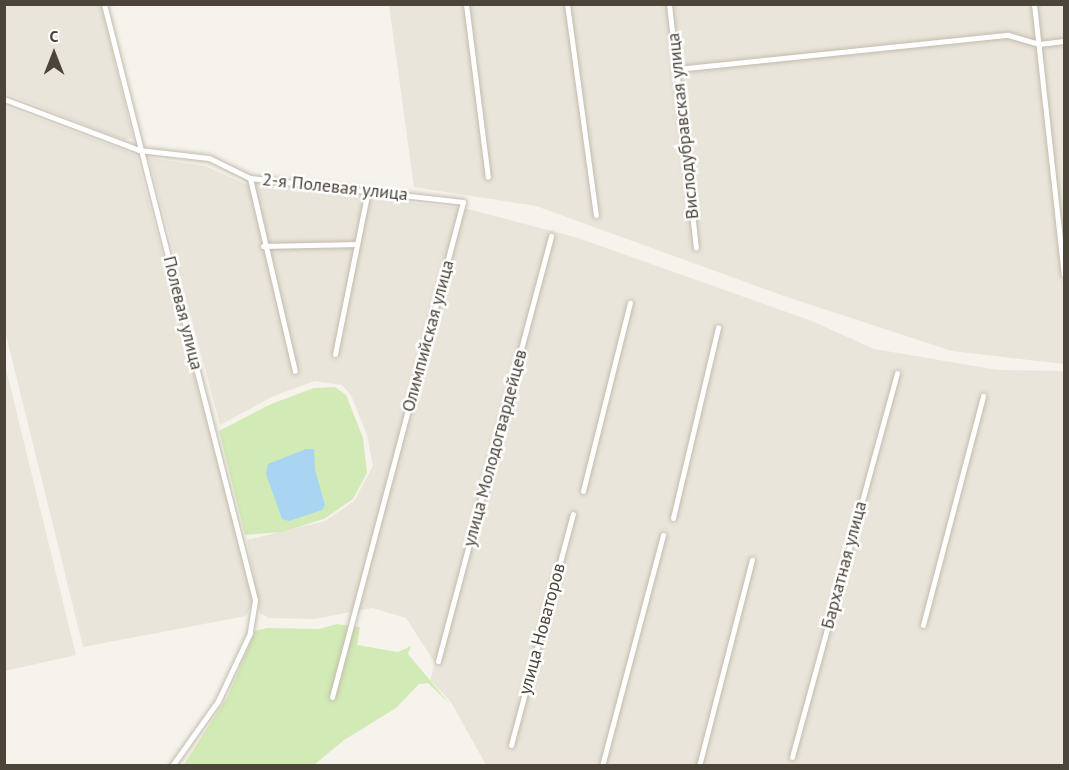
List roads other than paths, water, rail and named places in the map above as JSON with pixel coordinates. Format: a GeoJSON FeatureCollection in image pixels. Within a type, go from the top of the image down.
{"type":"FeatureCollection","features":[{"type":"Feature","properties":{"kind":"street","name":"Полевая улица"},"geometry":{"type":"LineString","coordinates":[[104,4],[139,150],[255,600],[251,623],[218,701],[172,765]]}},
{"type":"Feature","properties":{"kind":"street"},"geometry":{"type":"LineString","coordinates":[[466,4],[488,177]]}},
{"type":"Feature","properties":{"kind":"street"},"geometry":{"type":"LineString","coordinates":[[567,4],[596,215]]}},
{"type":"Feature","properties":{"kind":"street","name":"Вислодубравская улица"},"geometry":{"type":"LineString","coordinates":[[669,4],[696,248]]}},
{"type":"Feature","properties":{"kind":"street"},"geometry":{"type":"LineString","coordinates":[[1034,4],[1065,274]]}},
{"type":"Feature","properties":{"kind":"street"},"geometry":{"type":"LineString","coordinates":[[677,69],[1008,35],[1039,44],[1065,41]]}},
{"type":"Feature","properties":{"kind":"street","name":"2-я Полевая улица"},"geometry":{"type":"LineString","coordinates":[[4,99],[139,150],[209,158],[250,178],[463,202]]}},
{"type":"Feature","properties":{"kind":"street"},"geometry":{"type":"LineString","coordinates":[[250,178],[263,246],[295,370]]}},
{"type":"Feature","properties":{"kind":"street"},"geometry":{"type":"LineString","coordinates":[[335,354],[368,190]]}},
{"type":"Feature","properties":{"kind":"street","name":"Олимпийская улица"},"geometry":{"type":"LineString","coordinates":[[332,697],[463,202]]}},
{"type":"Feature","properties":{"kind":"street","name":"улица Молодогвардейцев"},"geometry":{"type":"LineString","coordinates":[[438,661],[551,236]]}},
{"type":"Feature","properties":{"kind":"street"},"geometry":{"type":"LineString","coordinates":[[263,246],[357,244]]}},
{"type":"Feature","properties":{"kind":"street"},"geometry":{"type":"LineString","coordinates":[[583,491],[630,303]]}},
{"type":"Feature","properties":{"kind":"street"},"geometry":{"type":"LineString","coordinates":[[673,518],[718,327]]}},
{"type":"Feature","properties":{"kind":"street","name":"Бархатная улица"},"geometry":{"type":"LineString","coordinates":[[792,757],[897,373]]}},
{"type":"Feature","properties":{"kind":"street"},"geometry":{"type":"LineString","coordinates":[[923,625],[983,396]]}},
{"type":"Feature","properties":{"kind":"street","name":"улица Новаторов"},"geometry":{"type":"LineString","coordinates":[[511,745],[573,514]]}},
{"type":"Feature","properties":{"kind":"street"},"geometry":{"type":"LineString","coordinates":[[602,765],[663,535]]}},
{"type":"Feature","properties":{"kind":"street"},"geometry":{"type":"LineString","coordinates":[[699,765],[752,560]]}},
{"type":"Feature","properties":{"kind":"water"},"geometry":{"type":"Polygon","coordinates":[[[306,449],[314,449],[315,470],[325,505],[322,510],[289,521],[282,519],[266,474],[268,464],[306,449]]]}}]}
